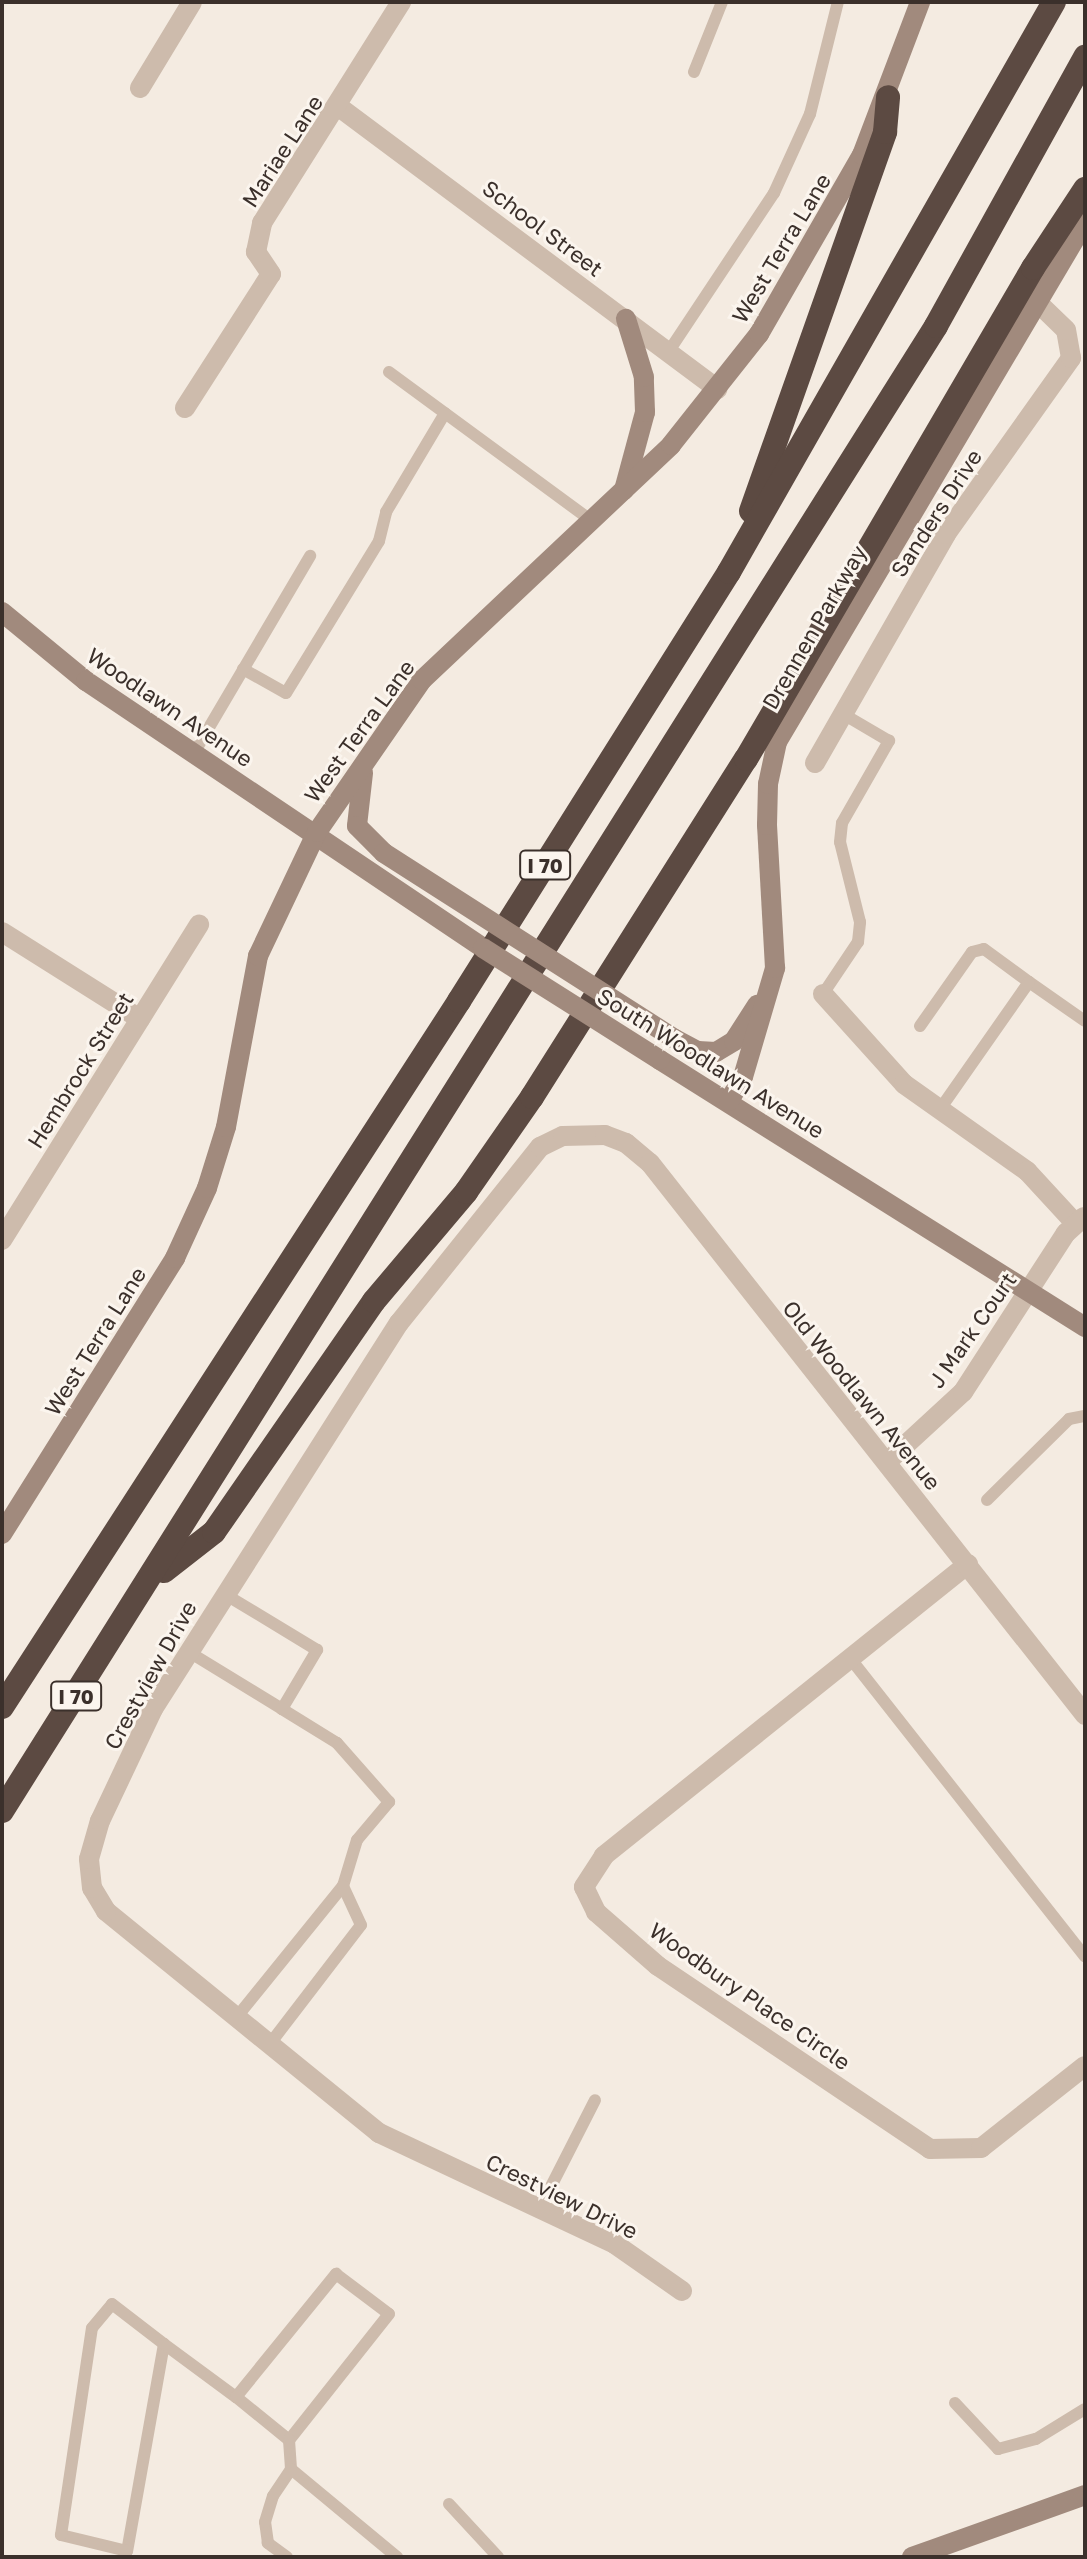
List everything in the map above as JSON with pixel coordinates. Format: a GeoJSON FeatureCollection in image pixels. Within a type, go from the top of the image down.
{"type":"FeatureCollection","features":[{"type":"Feature","properties":{"kind":"highway","name":"I 70"},"geometry":{"type":"LineString","coordinates":[[2,1707],[459,1001],[729,572],[1054,2]]}},
{"type":"Feature","properties":{"kind":"highway","name":"I 70"},"geometry":{"type":"LineString","coordinates":[[2,1811],[151,1581],[936,326],[1085,57]]}},
{"type":"Feature","properties":{"kind":"highway"},"geometry":{"type":"LineString","coordinates":[[729,572],[885,132],[888,97]]}},
{"type":"Feature","properties":{"kind":"highway"},"geometry":{"type":"LineString","coordinates":[[151,1581],[214,1532],[374,1301],[466,1192],[532,1097],[762,733],[1033,268],[1085,189]]}},
{"type":"Feature","properties":{"kind":"main road","name":"West Terra Lane"},"geometry":{"type":"LineString","coordinates":[[2,1534],[175,1258],[207,1188],[226,1127],[258,956],[317,832],[422,680],[623,493],[718,389],[759,334],[838,201],[888,97],[920,2]]}},
{"type":"Feature","properties":{"kind":"main road","name":"Drennen Parkway"},"geometry":{"type":"LineString","coordinates":[[729,1101],[747,1065],[775,968],[767,825],[768,784],[777,742],[1035,300],[1085,222]]}},
{"type":"Feature","properties":{"kind":"main road"},"geometry":{"type":"LineString","coordinates":[[623,493],[645,412],[644,377],[626,319]]}},
{"type":"Feature","properties":{"kind":"main road","name":"Woodlawn Avenue"},"geometry":{"type":"LineString","coordinates":[[2,612],[86,681],[317,832]]}},
{"type":"Feature","properties":{"kind":"main road"},"geometry":{"type":"LineString","coordinates":[[367,757],[355,814],[364,837],[384,853],[698,1051],[716,1052],[734,1041],[775,968]]}},
{"type":"Feature","properties":{"kind":"main road","name":"South Woodlawn Avenue"},"geometry":{"type":"LineString","coordinates":[[317,832],[370,876],[729,1101],[1027,1294],[1085,1327]]}},
{"type":"Feature","properties":{"kind":"main road"},"geometry":{"type":"LineString","coordinates":[[912,2557],[1085,2495]]}},
{"type":"Feature","properties":{"kind":"street"},"geometry":{"type":"LineString","coordinates":[[140,88],[192,2]]}},
{"type":"Feature","properties":{"kind":"street","name":"Mariae Lane"},"geometry":{"type":"LineString","coordinates":[[185,408],[271,274],[256,252],[262,223],[339,107],[401,2]]}},
{"type":"Feature","properties":{"kind":"street","name":"School Street"},"geometry":{"type":"LineString","coordinates":[[339,107],[718,389]]}},
{"type":"Feature","properties":{"kind":"street","name":"Sanders Drive"},"geometry":{"type":"LineString","coordinates":[[815,763],[946,534],[1071,358],[1066,330],[1035,300]]}},
{"type":"Feature","properties":{"kind":"street","name":"Hembrock Street"},"geometry":{"type":"LineString","coordinates":[[2,1240],[199,925]]}},
{"type":"Feature","properties":{"kind":"street"},"geometry":{"type":"LineString","coordinates":[[2,932],[140,1019]]}},
{"type":"Feature","properties":{"kind":"street"},"geometry":{"type":"LineString","coordinates":[[823,994],[904,1084],[1027,1171],[1080,1219]]}},
{"type":"Feature","properties":{"kind":"street","name":"Old Woodlawn Avenue"},"geometry":{"type":"LineString","coordinates":[[584,1133],[626,1143],[650,1163],[732,1274],[888,1461],[1085,1715]]}},
{"type":"Feature","properties":{"kind":"street","name":"Crestview Drive"},"geometry":{"type":"LineString","coordinates":[[584,1133],[540,1147],[399,1323],[223,1593],[153,1709],[100,1821],[89,1859],[92,1888],[106,1911],[379,2133],[615,2244],[682,2291]]}},
{"type":"Feature","properties":{"kind":"street","name":"J Mark Court"},"geometry":{"type":"LineString","coordinates":[[888,1461],[963,1392],[1080,1219]]}},
{"type":"Feature","properties":{"kind":"street","name":"Woodbury Place Circle"},"geometry":{"type":"LineString","coordinates":[[968,1564],[604,1856],[589,1873],[584,1887],[588,1901],[658,1966],[930,2149],[981,2148],[1085,2066]]}},
{"type":"Feature","properties":{"kind":"lane"},"geometry":{"type":"LineString","coordinates":[[694,72],[722,2]]}},
{"type":"Feature","properties":{"kind":"lane"},"geometry":{"type":"LineString","coordinates":[[669,351],[774,193],[810,114],[838,2]]}},
{"type":"Feature","properties":{"kind":"lane"},"geometry":{"type":"LineString","coordinates":[[389,372],[592,521]]}},
{"type":"Feature","properties":{"kind":"lane"},"geometry":{"type":"LineString","coordinates":[[243,669],[286,693],[379,541],[386,512],[445,413]]}},
{"type":"Feature","properties":{"kind":"lane"},"geometry":{"type":"LineString","coordinates":[[194,753],[310,556]]}},
{"type":"Feature","properties":{"kind":"lane"},"geometry":{"type":"LineString","coordinates":[[823,994],[858,942],[860,922],[840,842],[842,823],[889,741],[843,714]]}},
{"type":"Feature","properties":{"kind":"lane"},"geometry":{"type":"LineString","coordinates":[[920,1026],[972,952],[984,949],[1085,1021]]}},
{"type":"Feature","properties":{"kind":"lane"},"geometry":{"type":"LineString","coordinates":[[940,1109],[1029,982]]}},
{"type":"Feature","properties":{"kind":"lane"},"geometry":{"type":"LineString","coordinates":[[987,1500],[1069,1419],[1085,1416]]}},
{"type":"Feature","properties":{"kind":"lane"},"geometry":{"type":"LineString","coordinates":[[223,1593],[317,1650],[282,1709]]}},
{"type":"Feature","properties":{"kind":"lane"},"geometry":{"type":"LineString","coordinates":[[189,1652],[337,1743],[389,1802],[357,1840],[343,1886],[236,2018]]}},
{"type":"Feature","properties":{"kind":"lane"},"geometry":{"type":"LineString","coordinates":[[850,1658],[1085,1957]]}},
{"type":"Feature","properties":{"kind":"lane"},"geometry":{"type":"LineString","coordinates":[[269,2045],[361,1925],[343,1886]]}},
{"type":"Feature","properties":{"kind":"lane"},"geometry":{"type":"LineString","coordinates":[[540,2208],[595,2100]]}},
{"type":"Feature","properties":{"kind":"lane"},"geometry":{"type":"LineString","coordinates":[[236,2397],[336,2274],[389,2314],[289,2440],[291,2469],[273,2496],[265,2522],[268,2543],[287,2557]]}},
{"type":"Feature","properties":{"kind":"lane"},"geometry":{"type":"LineString","coordinates":[[164,2344],[127,2551],[61,2535],[92,2328],[112,2304],[289,2440]]}},
{"type":"Feature","properties":{"kind":"lane"},"geometry":{"type":"LineString","coordinates":[[955,2403],[998,2449],[1036,2439],[1085,2409]]}},
{"type":"Feature","properties":{"kind":"lane"},"geometry":{"type":"LineString","coordinates":[[291,2469],[397,2557]]}},
{"type":"Feature","properties":{"kind":"lane"},"geometry":{"type":"LineString","coordinates":[[449,2504],[498,2557]]}}]}
